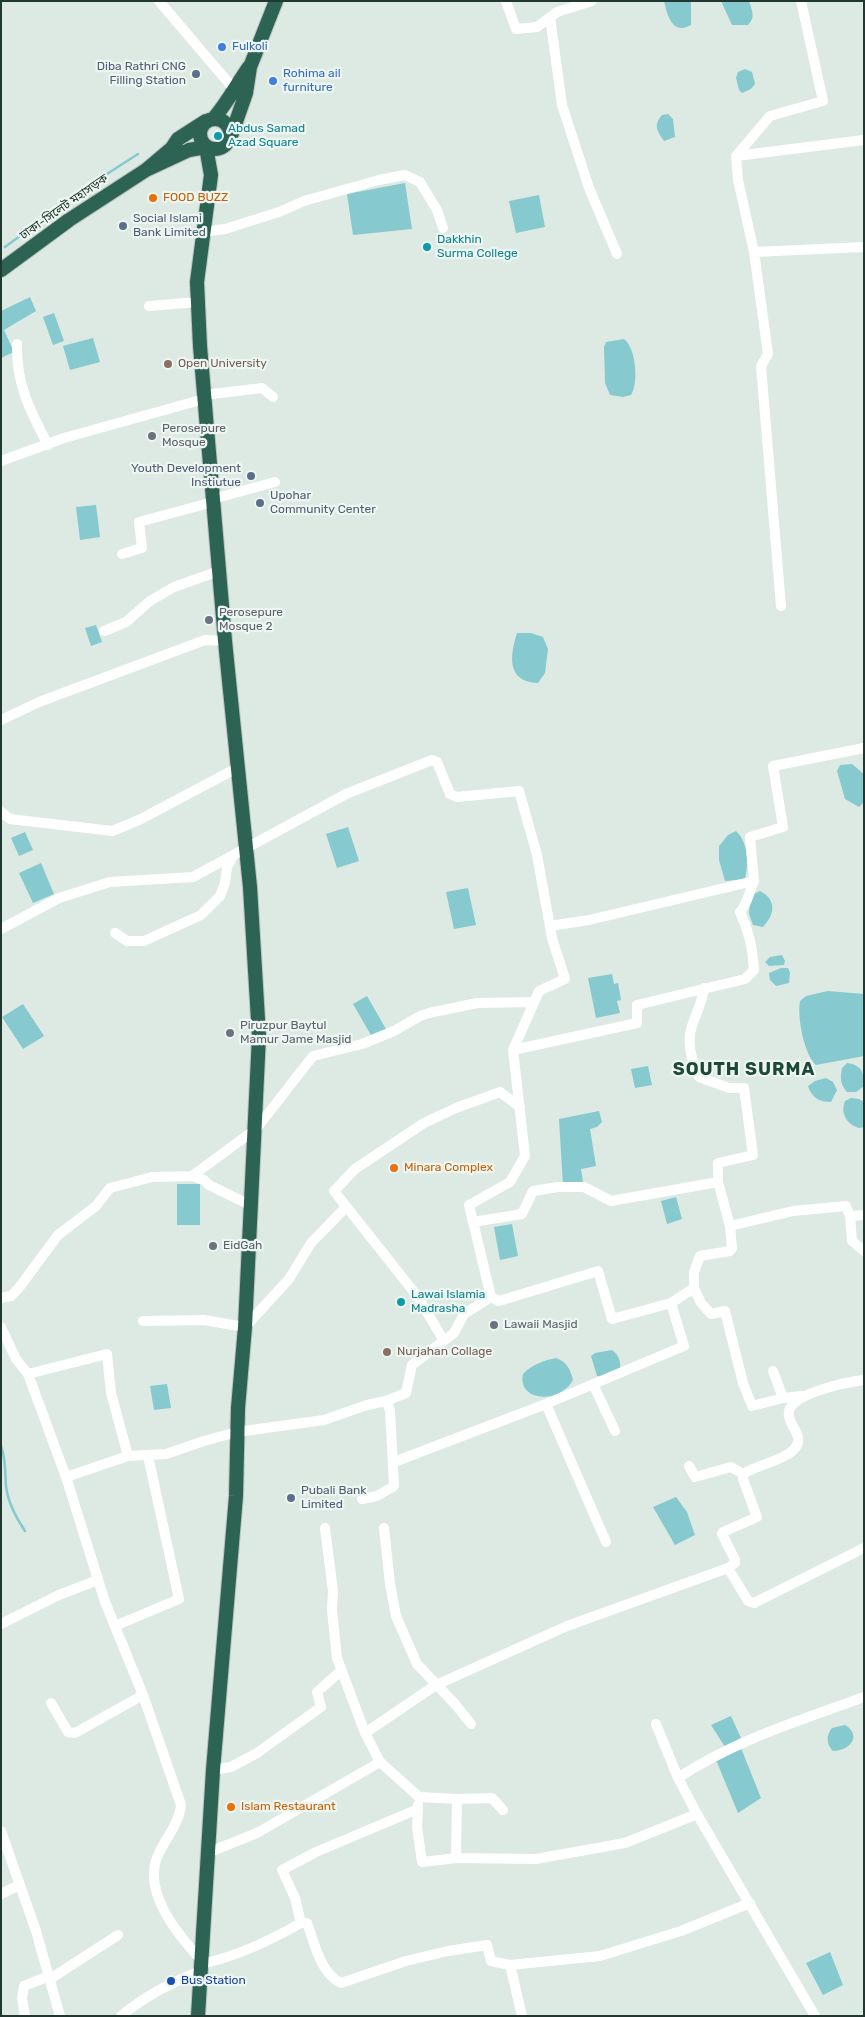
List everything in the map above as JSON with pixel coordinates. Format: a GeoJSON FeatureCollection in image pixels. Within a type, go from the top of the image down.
{"type":"FeatureCollection","features":[{"type":"Feature","properties":{"kind":"highway"},"geometry":{"type":"LineString","coordinates":[[198,2016],[213,1770],[236,1496],[237,1432],[252,1206],[259,1036],[257,980],[204,398],[197,282],[212,175],[229,140],[246,93],[250,67],[276,1]]}},
{"type":"Feature","properties":{"kind":"highway"},"geometry":{"type":"LineString","coordinates":[[212,175],[202,147],[200,135],[202,125],[224,107],[233,88],[250,67]]}},
{"type":"Feature","properties":{"kind":"highway"},"geometry":{"type":"LineString","coordinates":[[146,170],[172,148],[178,139],[210,120],[226,122],[229,126],[229,140]]}},
{"type":"Feature","properties":{"kind":"highway"},"geometry":{"type":"LineString","coordinates":[[146,170],[189,150],[202,147],[218,149],[229,140]]}},
{"type":"Feature","properties":{"kind":"highway","name":"ঢাকা-সিলেট মহাসড়ক"},"geometry":{"type":"LineString","coordinates":[[1,270],[69,220],[146,170]]}},
{"type":"Feature","properties":{"kind":"street"},"geometry":{"type":"LineString","coordinates":[[159,1],[233,88]]}},
{"type":"Feature","properties":{"kind":"street"},"geometry":{"type":"LineString","coordinates":[[506,1],[516,29],[537,26],[557,12],[592,1]]}},
{"type":"Feature","properties":{"kind":"street"},"geometry":{"type":"LineString","coordinates":[[781,606],[762,366],[768,354],[754,252],[738,180],[736,156],[770,116],[823,101],[802,1]]}},
{"type":"Feature","properties":{"kind":"street"},"geometry":{"type":"LineString","coordinates":[[550,17],[562,105],[589,188],[617,254]]}},
{"type":"Feature","properties":{"kind":"street"},"geometry":{"type":"LineString","coordinates":[[736,156],[864,140]]}},
{"type":"Feature","properties":{"kind":"street"},"geometry":{"type":"LineString","coordinates":[[203,232],[226,229],[279,212],[304,201],[379,180],[405,175],[420,182],[437,210],[443,228]]}},
{"type":"Feature","properties":{"kind":"street"},"geometry":{"type":"LineString","coordinates":[[754,252],[864,247]]}},
{"type":"Feature","properties":{"kind":"street"},"geometry":{"type":"LineString","coordinates":[[149,306],[198,302]]}},
{"type":"Feature","properties":{"kind":"street"},"geometry":{"type":"LineString","coordinates":[[18,344],[17,362],[26,401],[48,445]]}},
{"type":"Feature","properties":{"kind":"street"},"geometry":{"type":"LineString","coordinates":[[1,461],[64,438],[204,398],[262,388],[273,396]]}},
{"type":"Feature","properties":{"kind":"street"},"geometry":{"type":"LineString","coordinates":[[122,554],[142,548],[139,522],[275,482]]}},
{"type":"Feature","properties":{"kind":"street"},"geometry":{"type":"LineString","coordinates":[[104,630],[126,622],[150,601],[174,587],[219,570]]}},
{"type":"Feature","properties":{"kind":"street"},"geometry":{"type":"LineString","coordinates":[[1,720],[39,702],[205,640],[225,640]]}},
{"type":"Feature","properties":{"kind":"street"},"geometry":{"type":"LineString","coordinates":[[513,1050],[637,1023],[637,1005],[745,978],[754,970],[748,928],[740,912],[747,904],[748,894],[754,881],[750,837],[783,827],[773,766],[864,748]]}},
{"type":"Feature","properties":{"kind":"street"},"geometry":{"type":"LineString","coordinates":[[1,929],[59,898],[110,882],[193,877],[346,794],[432,760],[437,762],[450,794],[457,797],[519,791],[537,854],[550,926],[564,979],[539,991],[513,1050],[524,1156],[510,1182],[469,1205],[491,1297],[499,1301],[598,1271],[612,1319],[672,1303],[694,1288]]}},
{"type":"Feature","properties":{"kind":"street"},"geometry":{"type":"LineString","coordinates":[[1,812],[10,818],[112,830],[139,820],[239,767]]}},
{"type":"Feature","properties":{"kind":"street"},"geometry":{"type":"LineString","coordinates":[[115,934],[127,941],[144,941],[201,915],[220,896],[225,883],[227,867],[233,856]]}},
{"type":"Feature","properties":{"kind":"street"},"geometry":{"type":"LineString","coordinates":[[550,926],[589,920],[754,881]]}},
{"type":"Feature","properties":{"kind":"street"},"geometry":{"type":"LineString","coordinates":[[704,988],[703,1002],[690,1034],[694,1066],[699,1077],[729,1088],[744,1088],[752,1155],[718,1163],[718,1182],[730,1226],[732,1250],[700,1256],[694,1272],[694,1288],[701,1303],[711,1314],[725,1311],[743,1383],[752,1406],[784,1398],[804,1396],[837,1384],[864,1380]]}},
{"type":"Feature","properties":{"kind":"street"},"geometry":{"type":"LineString","coordinates":[[192,1176],[256,1129],[313,1056],[362,1044],[394,1031],[429,1013],[477,1003],[534,1002]]}},
{"type":"Feature","properties":{"kind":"street"},"geometry":{"type":"LineString","coordinates":[[444,1341],[418,1297],[374,1239],[346,1208],[334,1191],[355,1168],[424,1123],[456,1108],[500,1092],[520,1108]]}},
{"type":"Feature","properties":{"kind":"street"},"geometry":{"type":"LineString","coordinates":[[1,1298],[10,1296],[18,1289],[58,1236],[96,1206],[110,1188],[152,1177],[192,1176],[204,1180],[209,1185],[252,1206]]}},
{"type":"Feature","properties":{"kind":"street"},"geometry":{"type":"LineString","coordinates":[[473,1222],[522,1214],[532,1191],[584,1186],[611,1201],[718,1182]]}},
{"type":"Feature","properties":{"kind":"street"},"geometry":{"type":"LineString","coordinates":[[730,1226],[793,1211],[846,1206],[850,1216],[852,1241],[864,1251]]}},
{"type":"Feature","properties":{"kind":"street"},"geometry":{"type":"LineString","coordinates":[[143,1321],[204,1320],[245,1327],[289,1279],[311,1243],[346,1208]]}},
{"type":"Feature","properties":{"kind":"street"},"geometry":{"type":"LineString","coordinates":[[850,1216],[864,1215]]}},
{"type":"Feature","properties":{"kind":"street"},"geometry":{"type":"LineString","coordinates":[[66,1477],[128,1456],[166,1454],[237,1432],[324,1420],[366,1405],[386,1402],[406,1393],[412,1365],[454,1333],[464,1314],[491,1297]]}},
{"type":"Feature","properties":{"kind":"street"},"geometry":{"type":"LineString","coordinates":[[394,1462],[546,1404],[684,1346],[672,1303]]}},
{"type":"Feature","properties":{"kind":"street"},"geometry":{"type":"LineString","coordinates":[[1,1327],[16,1359],[28,1374],[66,1477],[98,1580],[143,1696],[181,1804],[181,1814],[155,1860],[155,1892],[178,1935],[201,1966]]}},
{"type":"Feature","properties":{"kind":"street"},"geometry":{"type":"LineString","coordinates":[[28,1374],[106,1354],[111,1393],[128,1456]]}},
{"type":"Feature","properties":{"kind":"street"},"geometry":{"type":"LineString","coordinates":[[773,1371],[784,1398]]}},
{"type":"Feature","properties":{"kind":"street"},"geometry":{"type":"LineString","coordinates":[[593,1384],[615,1431]]}},
{"type":"Feature","properties":{"kind":"street"},"geometry":{"type":"LineString","coordinates":[[744,1474],[790,1453],[798,1445],[798,1436],[788,1416],[790,1408],[804,1396]]}},
{"type":"Feature","properties":{"kind":"street"},"geometry":{"type":"LineString","coordinates":[[362,1499],[377,1496],[394,1486],[390,1410],[386,1402]]}},
{"type":"Feature","properties":{"kind":"street"},"geometry":{"type":"LineString","coordinates":[[546,1404],[606,1542]]}},
{"type":"Feature","properties":{"kind":"street"},"geometry":{"type":"LineString","coordinates":[[115,1626],[179,1599],[148,1456]]}},
{"type":"Feature","properties":{"kind":"street"},"geometry":{"type":"LineString","coordinates":[[689,1466],[695,1477],[730,1467],[744,1474]]}},
{"type":"Feature","properties":{"kind":"street"},"geometry":{"type":"LineString","coordinates":[[365,1733],[436,1685],[567,1626],[728,1568],[735,1563],[735,1560],[722,1534],[723,1532],[757,1517],[744,1474]]}},
{"type":"Feature","properties":{"kind":"street"},"geometry":{"type":"LineString","coordinates":[[325,1528],[334,1592],[332,1610],[336,1658],[365,1733],[380,1762],[419,1797],[492,1798],[503,1810]]}},
{"type":"Feature","properties":{"kind":"street"},"geometry":{"type":"LineString","coordinates":[[384,1528],[390,1584],[396,1616],[417,1664],[471,1724]]}},
{"type":"Feature","properties":{"kind":"street"},"geometry":{"type":"LineString","coordinates":[[728,1568],[748,1601],[754,1603],[864,1548]]}},
{"type":"Feature","properties":{"kind":"street"},"geometry":{"type":"LineString","coordinates":[[1,1624],[59,1595],[98,1580]]}},
{"type":"Feature","properties":{"kind":"street"},"geometry":{"type":"LineString","coordinates":[[213,1770],[231,1767],[257,1753],[321,1707],[317,1692],[341,1671]]}},
{"type":"Feature","properties":{"kind":"street"},"geometry":{"type":"LineString","coordinates":[[51,1703],[68,1732],[75,1733],[143,1696]]}},
{"type":"Feature","properties":{"kind":"street"},"geometry":{"type":"LineString","coordinates":[[678,1778],[706,1759],[742,1743],[864,1697]]}},
{"type":"Feature","properties":{"kind":"street"},"geometry":{"type":"LineString","coordinates":[[656,1724],[678,1778],[697,1814],[814,2013],[803,2016]]}},
{"type":"Feature","properties":{"kind":"street"},"geometry":{"type":"LineString","coordinates":[[207,1853],[257,1833],[380,1762]]}},
{"type":"Feature","properties":{"kind":"street"},"geometry":{"type":"LineString","coordinates":[[419,1797],[417,1827],[422,1862],[456,1858],[536,1860],[625,1843],[697,1814]]}},
{"type":"Feature","properties":{"kind":"street"},"geometry":{"type":"LineString","coordinates":[[456,1858],[457,1799]]}},
{"type":"Feature","properties":{"kind":"street"},"geometry":{"type":"LineString","coordinates":[[302,1923],[295,1898],[282,1870],[316,1852],[418,1809]]}},
{"type":"Feature","properties":{"kind":"street"},"geometry":{"type":"LineString","coordinates":[[1,1831],[50,1978],[60,2016]]}},
{"type":"Feature","properties":{"kind":"street"},"geometry":{"type":"LineString","coordinates":[[1,1894],[19,1885]]}},
{"type":"Feature","properties":{"kind":"street"},"geometry":{"type":"LineString","coordinates":[[121,2016],[146,1998],[201,1966],[225,1959],[265,1943],[302,1923],[307,1923],[324,1967],[333,1979],[342,1982],[406,1961],[448,1951],[487,1945],[491,1961],[510,1965],[600,1956],[681,1931],[750,1903]]}},
{"type":"Feature","properties":{"kind":"street"},"geometry":{"type":"LineString","coordinates":[[25,2016],[22,1998],[24,1986],[50,1978],[118,1935]]}},
{"type":"Feature","properties":{"kind":"street"},"geometry":{"type":"LineString","coordinates":[[510,1965],[522,2016]]}},
{"type":"Feature","properties":{"kind":"water"},"geometry":{"type":"Polygon","coordinates":[[[664,1],[691,1],[691,25],[685,28],[675,26],[669,17],[664,1]]]}},
{"type":"Feature","properties":{"kind":"water"},"geometry":{"type":"Polygon","coordinates":[[[721,1],[749,1],[753,14],[748,25],[732,25],[721,1]]]}},
{"type":"Feature","properties":{"kind":"water"},"geometry":{"type":"Polygon","coordinates":[[[745,69],[752,72],[755,84],[751,89],[742,93],[739,90],[736,78],[738,72],[745,69]]]}},
{"type":"Feature","properties":{"kind":"water"},"geometry":{"type":"Polygon","coordinates":[[[668,114],[673,119],[675,137],[664,141],[657,125],[662,115],[668,114]]]}},
{"type":"Feature","properties":{"kind":"water"},"geometry":{"type":"Polygon","coordinates":[[[405,183],[412,229],[353,235],[347,194],[405,183]]]}},
{"type":"Feature","properties":{"kind":"water"},"geometry":{"type":"Polygon","coordinates":[[[539,195],[545,227],[516,233],[509,201],[539,195]]]}},
{"type":"Feature","properties":{"kind":"water"},"geometry":{"type":"Polygon","coordinates":[[[30,297],[36,311],[4,330],[14,352],[1,358],[1,311],[30,297]]]}},
{"type":"Feature","properties":{"kind":"water"},"geometry":{"type":"Polygon","coordinates":[[[54,313],[64,341],[53,345],[43,317],[54,313]]]}},
{"type":"Feature","properties":{"kind":"water"},"geometry":{"type":"Polygon","coordinates":[[[93,338],[100,362],[70,370],[63,346],[93,338]]]}},
{"type":"Feature","properties":{"kind":"water"},"geometry":{"type":"Polygon","coordinates":[[[624,339],[628,343],[634,358],[635,382],[631,395],[623,397],[610,395],[605,383],[604,347],[606,342],[624,339]]]}},
{"type":"Feature","properties":{"kind":"water"},"geometry":{"type":"Polygon","coordinates":[[[96,505],[100,537],[80,540],[76,507],[96,505]]]}},
{"type":"Feature","properties":{"kind":"water"},"geometry":{"type":"Polygon","coordinates":[[[96,625],[102,642],[91,646],[85,628],[96,625]]]}},
{"type":"Feature","properties":{"kind":"water"},"geometry":{"type":"Polygon","coordinates":[[[517,633],[531,633],[543,637],[548,649],[545,673],[538,683],[520,678],[515,673],[512,658],[517,633]]]}},
{"type":"Feature","properties":{"kind":"water"},"geometry":{"type":"Polygon","coordinates":[[[852,764],[864,774],[864,802],[859,807],[845,799],[837,771],[840,765],[852,764]]]}},
{"type":"Feature","properties":{"kind":"water"},"geometry":{"type":"Polygon","coordinates":[[[348,827],[359,861],[337,868],[326,834],[348,827]]]}},
{"type":"Feature","properties":{"kind":"water"},"geometry":{"type":"Polygon","coordinates":[[[736,831],[745,847],[747,867],[745,879],[725,881],[719,860],[719,846],[728,835],[736,831]]]}},
{"type":"Feature","properties":{"kind":"water"},"geometry":{"type":"Polygon","coordinates":[[[25,832],[33,850],[19,856],[11,838],[25,832]]]}},
{"type":"Feature","properties":{"kind":"water"},"geometry":{"type":"Polygon","coordinates":[[[41,863],[54,894],[33,903],[19,873],[41,863]]]}},
{"type":"Feature","properties":{"kind":"water"},"geometry":{"type":"Polygon","coordinates":[[[468,888],[476,925],[454,929],[446,892],[468,888]]]}},
{"type":"Feature","properties":{"kind":"water"},"geometry":{"type":"Polygon","coordinates":[[[760,891],[772,903],[772,912],[763,927],[753,925],[749,914],[750,896],[760,891]]]}},
{"type":"Feature","properties":{"kind":"water"},"geometry":{"type":"Polygon","coordinates":[[[782,955],[785,961],[784,965],[769,966],[765,962],[770,957],[782,955]]]}},
{"type":"Feature","properties":{"kind":"water"},"geometry":{"type":"Polygon","coordinates":[[[781,968],[788,968],[790,973],[789,983],[776,986],[770,980],[769,973],[781,968]]]}},
{"type":"Feature","properties":{"kind":"water"},"geometry":{"type":"Polygon","coordinates":[[[612,974],[614,984],[618,983],[621,1000],[617,1001],[620,1013],[596,1018],[588,978],[612,974]]]}},
{"type":"Feature","properties":{"kind":"water"},"geometry":{"type":"Polygon","coordinates":[[[828,991],[864,994],[864,1056],[816,1065],[808,1053],[802,1035],[800,1001],[806,996],[828,991]]]}},
{"type":"Feature","properties":{"kind":"water"},"geometry":{"type":"Polygon","coordinates":[[[367,996],[386,1029],[372,1037],[353,1004],[367,996]]]}},
{"type":"Feature","properties":{"kind":"water"},"geometry":{"type":"Polygon","coordinates":[[[23,1004],[44,1036],[23,1049],[2,1017],[23,1004]]]}},
{"type":"Feature","properties":{"kind":"water"},"geometry":{"type":"Polygon","coordinates":[[[847,1063],[859,1068],[863,1074],[863,1087],[856,1092],[847,1092],[842,1084],[842,1068],[847,1063]]]}},
{"type":"Feature","properties":{"kind":"water"},"geometry":{"type":"Polygon","coordinates":[[[648,1066],[652,1085],[635,1088],[631,1069],[648,1066]]]}},
{"type":"Feature","properties":{"kind":"water"},"geometry":{"type":"Polygon","coordinates":[[[826,1078],[833,1082],[837,1090],[831,1102],[816,1098],[808,1086],[815,1081],[826,1078]]]}},
{"type":"Feature","properties":{"kind":"water"},"geometry":{"type":"Polygon","coordinates":[[[851,1098],[864,1102],[864,1127],[859,1128],[851,1124],[844,1114],[845,1101],[851,1098]]]}},
{"type":"Feature","properties":{"kind":"water"},"geometry":{"type":"Polygon","coordinates":[[[599,1111],[602,1122],[597,1127],[590,1129],[596,1166],[581,1169],[583,1182],[563,1185],[559,1119],[599,1111]]]}},
{"type":"Feature","properties":{"kind":"water"},"geometry":{"type":"Polygon","coordinates":[[[177,1184],[200,1184],[200,1225],[177,1225],[177,1184]]]}},
{"type":"Feature","properties":{"kind":"water"},"geometry":{"type":"Polygon","coordinates":[[[676,1197],[682,1219],[667,1224],[661,1201],[676,1197]]]}},
{"type":"Feature","properties":{"kind":"water"},"geometry":{"type":"Polygon","coordinates":[[[512,1224],[518,1256],[500,1260],[494,1227],[512,1224]]]}},
{"type":"Feature","properties":{"kind":"water"},"geometry":{"type":"Polygon","coordinates":[[[612,1350],[619,1358],[620,1368],[602,1377],[597,1376],[591,1356],[595,1353],[612,1350]]]}},
{"type":"Feature","properties":{"kind":"water"},"geometry":{"type":"Polygon","coordinates":[[[556,1358],[568,1366],[571,1372],[573,1380],[567,1388],[549,1396],[532,1394],[526,1390],[523,1383],[523,1374],[538,1363],[556,1358]]]}},
{"type":"Feature","properties":{"kind":"water"},"geometry":{"type":"Polygon","coordinates":[[[167,1384],[171,1408],[154,1410],[150,1386],[167,1384]]]}},
{"type":"Feature","properties":{"kind":"water"},"geometry":{"type":"Polygon","coordinates":[[[676,1497],[687,1512],[695,1535],[675,1545],[653,1507],[676,1497]]]}},
{"type":"Feature","properties":{"kind":"water"},"geometry":{"type":"Polygon","coordinates":[[[731,1716],[741,1738],[725,1747],[711,1725],[731,1716]]]}},
{"type":"Feature","properties":{"kind":"water"},"geometry":{"type":"Polygon","coordinates":[[[845,1725],[853,1734],[852,1742],[849,1746],[833,1751],[828,1742],[829,1734],[832,1728],[845,1725]]]}},
{"type":"Feature","properties":{"kind":"water"},"geometry":{"type":"Polygon","coordinates":[[[741,1748],[761,1798],[738,1813],[716,1760],[741,1748]]]}},
{"type":"Feature","properties":{"kind":"water"},"geometry":{"type":"Polygon","coordinates":[[[830,1952],[843,1985],[823,1995],[806,1963],[830,1952]]]}},
{"type":"Feature","properties":{"kind":"waterway"},"geometry":{"type":"LineString","coordinates":[[5,247],[85,188],[138,154]]}},
{"type":"Feature","properties":{"kind":"waterway"},"geometry":{"type":"LineString","coordinates":[[1,1446],[5,1461],[6,1486],[9,1498],[25,1531]]}},
{"type":"Feature","properties":{"kind":"place","name":"Fulkoli"},"geometry":{"type":"Point","coordinates":[222,47]}},
{"type":"Feature","properties":{"kind":"place","name":"Diba Rathri CNG Filling Station"},"geometry":{"type":"Point","coordinates":[196,74]}},
{"type":"Feature","properties":{"kind":"place","name":"Rohima ail furniture"},"geometry":{"type":"Point","coordinates":[273,81]}},
{"type":"Feature","properties":{"kind":"place","name":"Abdus Samad Azad Square"},"geometry":{"type":"Point","coordinates":[218,136]}},
{"type":"Feature","properties":{"kind":"place","name":"FOOD BUZZ"},"geometry":{"type":"Point","coordinates":[153,198]}},
{"type":"Feature","properties":{"kind":"place","name":"Social Islami Bank Limited"},"geometry":{"type":"Point","coordinates":[123,226]}},
{"type":"Feature","properties":{"kind":"place","name":"Dakkhin Surma College"},"geometry":{"type":"Point","coordinates":[427,247]}},
{"type":"Feature","properties":{"kind":"place","name":"Open University"},"geometry":{"type":"Point","coordinates":[168,364]}},
{"type":"Feature","properties":{"kind":"place","name":"Perosepure Mosque"},"geometry":{"type":"Point","coordinates":[152,436]}},
{"type":"Feature","properties":{"kind":"place","name":"Youth Development Instiutue"},"geometry":{"type":"Point","coordinates":[251,476]}},
{"type":"Feature","properties":{"kind":"place","name":"Upohar Community Center"},"geometry":{"type":"Point","coordinates":[260,503]}},
{"type":"Feature","properties":{"kind":"place","name":"Perosepure Mosque 2"},"geometry":{"type":"Point","coordinates":[209,620]}},
{"type":"Feature","properties":{"kind":"place","name":"Piruzpur Baytul Mamur Jame Masjid"},"geometry":{"type":"Point","coordinates":[230,1033]}},
{"type":"Feature","properties":{"kind":"place","name":"Minara Complex"},"geometry":{"type":"Point","coordinates":[394,1168]}},
{"type":"Feature","properties":{"kind":"place","name":"EidGah"},"geometry":{"type":"Point","coordinates":[213,1246]}},
{"type":"Feature","properties":{"kind":"place","name":"Lawai Islamia Madrasha"},"geometry":{"type":"Point","coordinates":[401,1302]}},
{"type":"Feature","properties":{"kind":"place","name":"Lawaii Masjid"},"geometry":{"type":"Point","coordinates":[494,1325]}},
{"type":"Feature","properties":{"kind":"place","name":"Nurjahan Collage"},"geometry":{"type":"Point","coordinates":[387,1352]}},
{"type":"Feature","properties":{"kind":"place","name":"Pubali Bank Limited"},"geometry":{"type":"Point","coordinates":[291,1498]}},
{"type":"Feature","properties":{"kind":"place","name":"Islam Restaurant"},"geometry":{"type":"Point","coordinates":[231,1807]}},
{"type":"Feature","properties":{"kind":"place","name":"Bus Station"},"geometry":{"type":"Point","coordinates":[171,1981]}},
{"type":"Feature","properties":{"kind":"district","name":"SOUTH SURMA"},"geometry":{"type":"Point","coordinates":[744,1070]}}]}
